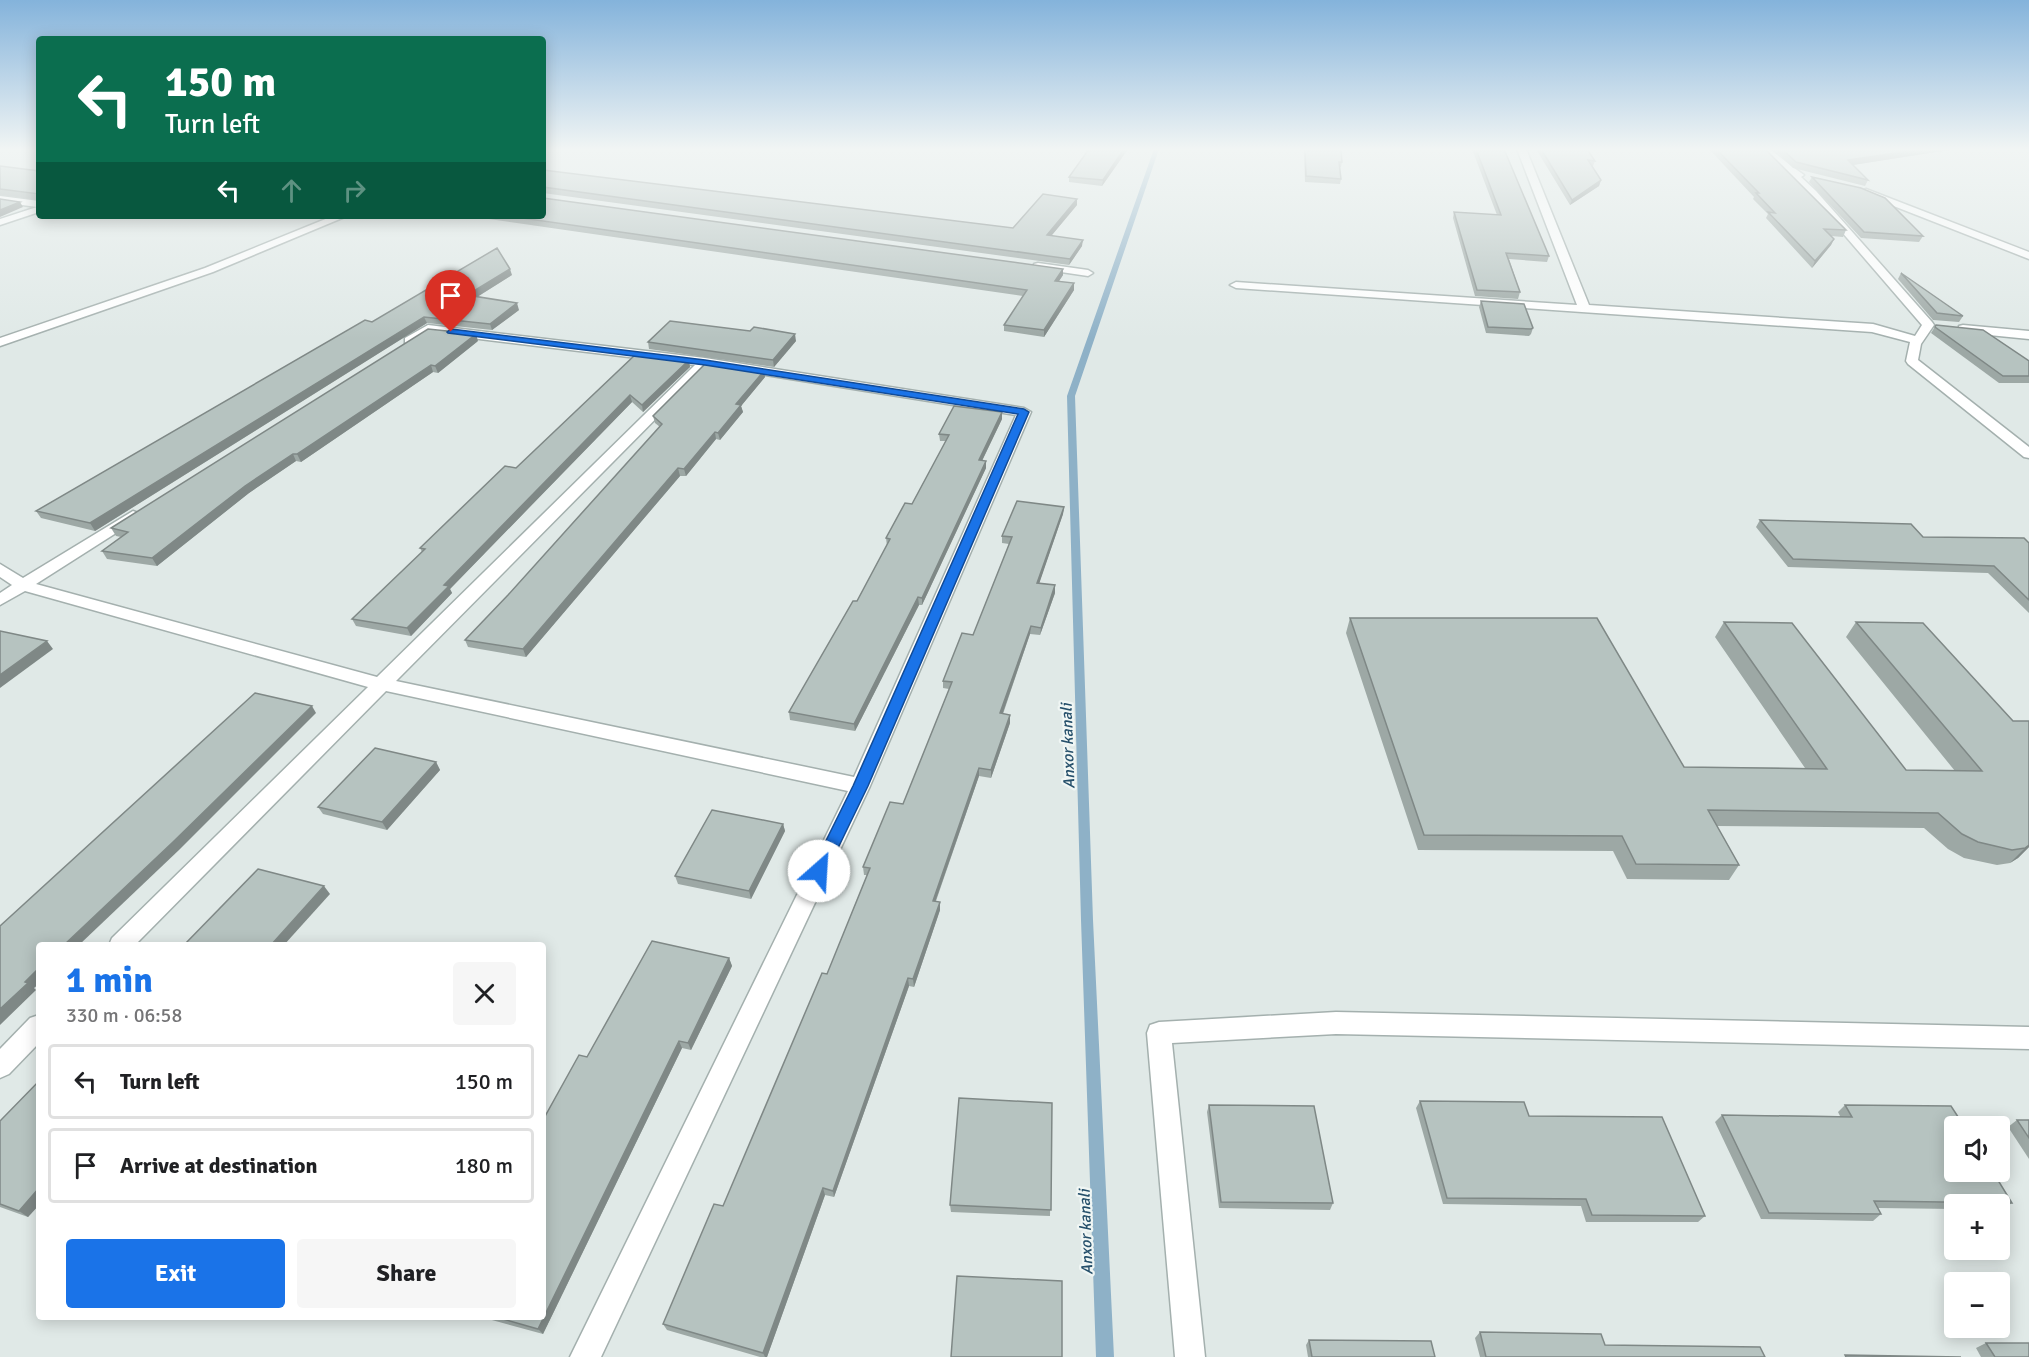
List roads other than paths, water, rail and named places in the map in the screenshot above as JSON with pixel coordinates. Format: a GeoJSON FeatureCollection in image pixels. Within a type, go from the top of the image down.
{"type":"FeatureCollection","features":[{"type":"Feature","properties":{"kind":"street"},"geometry":{"type":"LineString","coordinates":[[0,222],[29,212]]}},
{"type":"Feature","properties":{"kind":"street"},"geometry":{"type":"LineString","coordinates":[[1546,212],[1584,308]]}},
{"type":"Feature","properties":{"kind":"street"},"geometry":{"type":"LineString","coordinates":[[1831,212],[1940,326]]}},
{"type":"Feature","properties":{"kind":"street"},"geometry":{"type":"LineString","coordinates":[[1915,212],[2029,256]]}},
{"type":"Feature","properties":{"kind":"street"},"geometry":{"type":"LineString","coordinates":[[0,342],[209,270],[335,219]]}},
{"type":"Feature","properties":{"kind":"street"},"geometry":{"type":"LineString","coordinates":[[1029,265],[1088,273]]}},
{"type":"Feature","properties":{"kind":"street"},"geometry":{"type":"LineString","coordinates":[[1236,285],[1873,328],[1917,340]]}},
{"type":"Feature","properties":{"kind":"street"},"geometry":{"type":"LineString","coordinates":[[2029,335],[1940,326],[1917,340],[1912,361],[2029,454]]}},
{"type":"Feature","properties":{"kind":"street"},"geometry":{"type":"LineString","coordinates":[[398,348],[428,329],[705,362],[1024,412],[860,786],[585,1357]]}},
{"type":"Feature","properties":{"kind":"street"},"geometry":{"type":"LineString","coordinates":[[123,942],[705,362]]}},
{"type":"Feature","properties":{"kind":"street"},"geometry":{"type":"LineString","coordinates":[[0,600],[145,509]]}},
{"type":"Feature","properties":{"kind":"street"},"geometry":{"type":"LineString","coordinates":[[0,569],[24,586],[380,684],[860,786]]}},
{"type":"Feature","properties":{"kind":"street"},"geometry":{"type":"LineString","coordinates":[[1190,1357],[1159,1034],[1336,1023],[2029,1038]]}},
{"type":"Feature","properties":{"kind":"street"},"geometry":{"type":"LineString","coordinates":[[0,1065],[36,1029]]}},
{"type":"Feature","properties":{"kind":"waterway","name":"Anxor kanali"},"geometry":{"type":"LineString","coordinates":[[1105,1357],[1087,920],[1071,396],[1135,212]]}}]}
